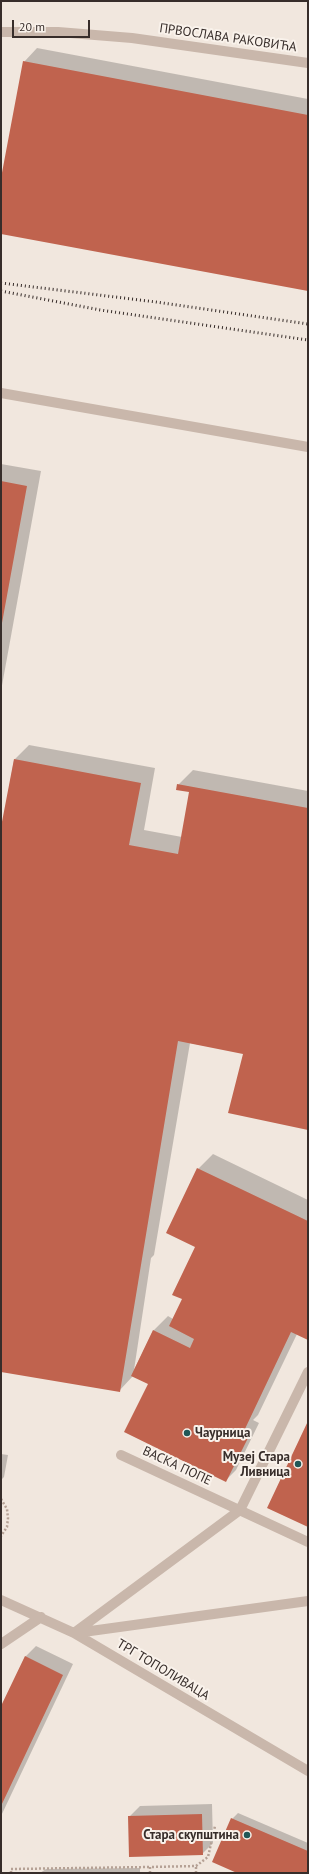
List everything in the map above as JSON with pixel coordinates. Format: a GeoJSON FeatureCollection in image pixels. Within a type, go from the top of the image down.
{"type":"FeatureCollection","features":[{"type":"Feature","properties":{"kind":"lane","name":"ПРВОСЛАВА РАКОВИЋА"},"geometry":{"type":"LineString","coordinates":[[1,32],[58,32],[132,38],[308,62]]}},
{"type":"Feature","properties":{"kind":"lane"},"geometry":{"type":"LineString","coordinates":[[1,393],[308,447]]}},
{"type":"Feature","properties":{"kind":"lane"},"geometry":{"type":"LineString","coordinates":[[74,1633],[240,1510],[308,1372]]}},
{"type":"Feature","properties":{"kind":"lane","name":"ВАСКА ПОПЕ"},"geometry":{"type":"LineString","coordinates":[[121,1455],[308,1542]]}},
{"type":"Feature","properties":{"kind":"lane","name":"ТРГ ТОПОЛИВАЦА"},"geometry":{"type":"LineString","coordinates":[[1,1600],[74,1633],[308,1771]]}},
{"type":"Feature","properties":{"kind":"lane"},"geometry":{"type":"LineString","coordinates":[[74,1633],[308,1601]]}},
{"type":"Feature","properties":{"kind":"lane"},"geometry":{"type":"LineString","coordinates":[[1,1644],[41,1617]]}},
{"type":"Feature","properties":{"kind":"path"},"geometry":{"type":"LineString","coordinates":[[1,1499],[7,1509],[8,1518],[7,1527],[1,1536]]}},
{"type":"Feature","properties":{"kind":"path"},"geometry":{"type":"LineString","coordinates":[[11,1873],[11,1869],[196,1866],[208,1857],[215,1826]]}},
{"type":"Feature","properties":{"kind":"path"},"geometry":{"type":"LineString","coordinates":[[196,1866],[196,1873]]}},
{"type":"Feature","properties":{"kind":"path"},"geometry":{"type":"LineString","coordinates":[[150,1867],[150,1873]]}},
{"type":"Feature","properties":{"kind":"building"},"geometry":{"type":"Polygon","coordinates":[[[23,61],[308,115],[308,291],[1,234],[1,178],[23,61]]]}},
{"type":"Feature","properties":{"kind":"building"},"geometry":{"type":"Polygon","coordinates":[[[1,481],[27,486],[2,623],[1,623],[1,481]]]}},
{"type":"Feature","properties":{"kind":"building"},"geometry":{"type":"Polygon","coordinates":[[[14,759],[141,783],[129,845],[178,854],[189,792],[176,790],[177,784],[308,808],[308,1130],[228,1113],[243,1054],[178,1041],[120,1392],[1,1372],[1,827],[14,759]]]}},
{"type":"Feature","properties":{"kind":"building"},"geometry":{"type":"Polygon","coordinates":[[[197,1168],[308,1221],[308,1340],[291,1332],[244,1431],[250,1434],[226,1482],[124,1432],[148,1384],[131,1376],[153,1330],[190,1348],[194,1339],[169,1326],[182,1299],[172,1295],[195,1247],[166,1233],[197,1168]]]}},
{"type":"Feature","properties":{"kind":"building","name":"Музеј Стара Ливница"},"geometry":{"type":"Polygon","coordinates":[[[308,1421],[308,1527],[267,1508],[308,1421]]]}},
{"type":"Feature","properties":{"kind":"building"},"geometry":{"type":"Polygon","coordinates":[[[25,1656],[63,1675],[1,1806],[1,1706],[25,1656]]]}},
{"type":"Feature","properties":{"kind":"building"},"geometry":{"type":"Polygon","coordinates":[[[202,1814],[203,1855],[129,1857],[128,1816],[202,1814]]]}},
{"type":"Feature","properties":{"kind":"building","name":"Стара скупштина"},"geometry":{"type":"Polygon","coordinates":[[[231,1818],[308,1851],[308,1873],[237,1873],[212,1862],[231,1818]]]}},
{"type":"Feature","properties":{"kind":"railway"},"geometry":{"type":"LineString","coordinates":[[1,283],[156,302],[308,324]]}},
{"type":"Feature","properties":{"kind":"railway"},"geometry":{"type":"LineString","coordinates":[[1,291],[100,310],[308,340]]}},
{"type":"Feature","properties":{"kind":"place","name":"Чаурница"},"geometry":{"type":"Point","coordinates":[187,1433]}},
{"type":"Feature","properties":{"kind":"place","name":"Музеј Стара Ливница"},"geometry":{"type":"Point","coordinates":[298,1464]}},
{"type":"Feature","properties":{"kind":"place","name":"Стара скупштина"},"geometry":{"type":"Point","coordinates":[247,1835]}}]}
